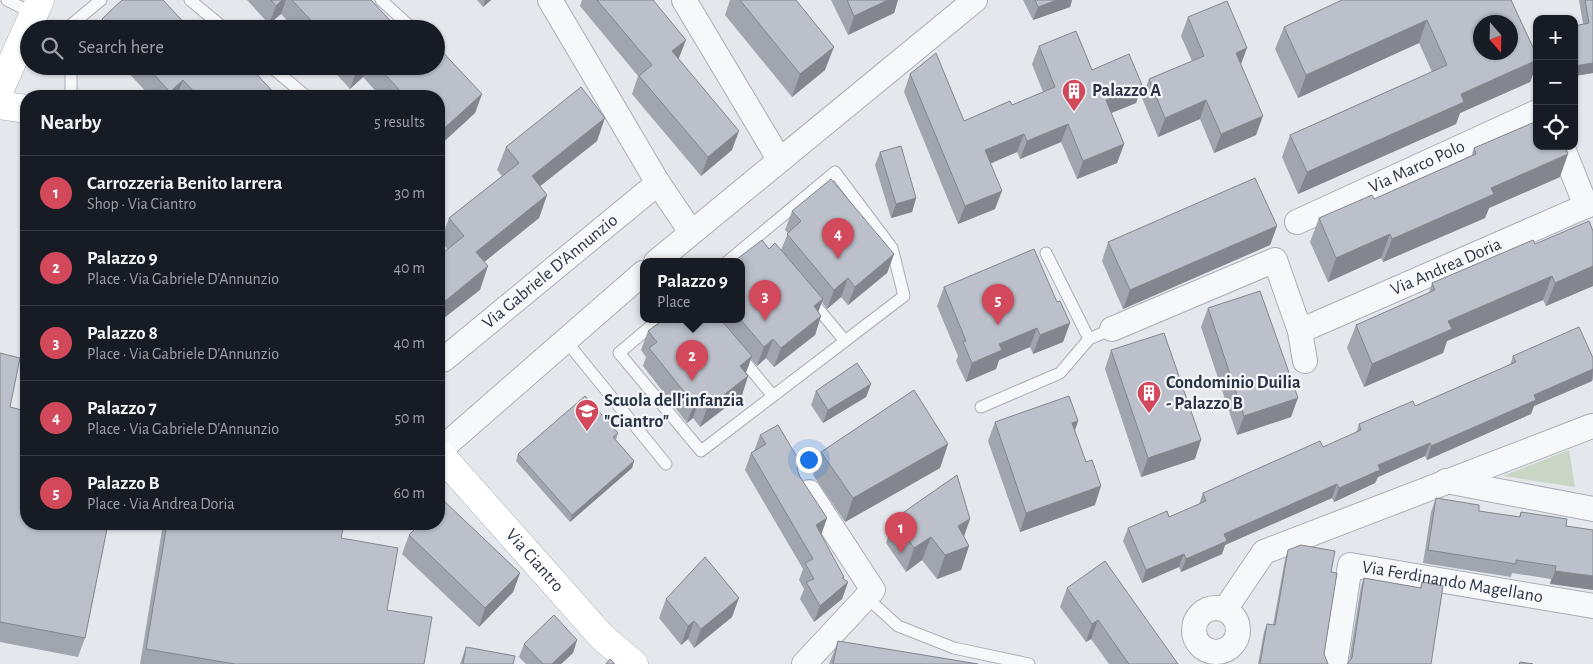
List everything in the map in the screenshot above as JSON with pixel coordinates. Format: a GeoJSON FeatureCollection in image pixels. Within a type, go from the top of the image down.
{"type":"FeatureCollection","features":[{"type":"Feature","properties":{"kind":"street"},"geometry":{"type":"LineString","coordinates":[[550,0],[658,183],[691,232]]}},
{"type":"Feature","properties":{"kind":"street"},"geometry":{"type":"LineString","coordinates":[[684,0],[779,159]]}},
{"type":"Feature","properties":{"kind":"street"},"geometry":{"type":"LineString","coordinates":[[662,258],[779,159],[975,0]]}},
{"type":"Feature","properties":{"kind":"street"},"geometry":{"type":"LineString","coordinates":[[31,20],[37,7]]}},
{"type":"Feature","properties":{"kind":"street"},"geometry":{"type":"LineString","coordinates":[[0,89],[20,45]]}},
{"type":"Feature","properties":{"kind":"street"},"geometry":{"type":"LineString","coordinates":[[0,105],[20,107]]}},
{"type":"Feature","properties":{"kind":"street","name":"Via Marco Polo"},"geometry":{"type":"LineString","coordinates":[[1297,222],[1533,114]]}},
{"type":"Feature","properties":{"kind":"street"},"geometry":{"type":"LineString","coordinates":[[1564,150],[1589,204]]}},
{"type":"Feature","properties":{"kind":"street","name":"Via Gabriele D'Annunzio"},"geometry":{"type":"LineString","coordinates":[[445,358],[658,183]]}},
{"type":"Feature","properties":{"kind":"street","name":"Via Andrea Doria"},"geometry":{"type":"LineString","coordinates":[[1300,331],[1589,204]]}},
{"type":"Feature","properties":{"kind":"street"},"geometry":{"type":"LineString","coordinates":[[1112,329],[1275,260],[1300,331],[1305,362]]}},
{"type":"Feature","properties":{"kind":"street"},"geometry":{"type":"LineString","coordinates":[[445,447],[640,277]]}},
{"type":"Feature","properties":{"kind":"street"},"geometry":{"type":"LineString","coordinates":[[1226,608],[1264,552],[1446,481],[1593,427]]}},
{"type":"Feature","properties":{"kind":"street","name":"Via Ciantro"},"geometry":{"type":"LineString","coordinates":[[445,459],[602,637],[634,664]]}},
{"type":"Feature","properties":{"kind":"street"},"geometry":{"type":"LineString","coordinates":[[1446,481],[1593,509]]}},
{"type":"Feature","properties":{"kind":"street"},"geometry":{"type":"LineString","coordinates":[[804,664],[873,590],[805,486]]}},
{"type":"Feature","properties":{"kind":"street","name":"Via Ferdinando Magellano"},"geometry":{"type":"LineString","coordinates":[[1335,664],[1350,565],[1593,606]]}},
{"type":"Feature","properties":{"kind":"street"},"geometry":{"type":"LineString","coordinates":[[1214,607],[1226,608],[1236,618],[1239,633],[1232,646],[1220,658],[1198,644],[1193,632],[1195,620],[1203,611],[1214,607]]}},
{"type":"Feature","properties":{"kind":"lane"},"geometry":{"type":"LineString","coordinates":[[7,0],[37,7]]}},
{"type":"Feature","properties":{"kind":"lane"},"geometry":{"type":"LineString","coordinates":[[77,20],[101,0]]}},
{"type":"Feature","properties":{"kind":"lane"},"geometry":{"type":"LineString","coordinates":[[190,0],[214,20]]}},
{"type":"Feature","properties":{"kind":"lane"},"geometry":{"type":"LineString","coordinates":[[382,0],[403,20]]}},
{"type":"Feature","properties":{"kind":"lane"},"geometry":{"type":"LineString","coordinates":[[71,75],[71,90]]}},
{"type":"Feature","properties":{"kind":"lane"},"geometry":{"type":"LineString","coordinates":[[281,75],[299,90]]}},
{"type":"Feature","properties":{"kind":"lane"},"geometry":{"type":"LineString","coordinates":[[654,323],[619,352],[701,451],[904,296],[892,248],[835,172],[760,241],[733,258]]}},
{"type":"Feature","properties":{"kind":"lane"},"geometry":{"type":"LineString","coordinates":[[1046,253],[1088,339]]}},
{"type":"Feature","properties":{"kind":"lane"},"geometry":{"type":"LineString","coordinates":[[801,289],[845,341]]}},
{"type":"Feature","properties":{"kind":"lane"},"geometry":{"type":"LineString","coordinates":[[982,407],[1060,374],[1088,339],[1112,329]]}},
{"type":"Feature","properties":{"kind":"lane"},"geometry":{"type":"LineString","coordinates":[[566,341],[666,464]]}},
{"type":"Feature","properties":{"kind":"lane"},"geometry":{"type":"LineString","coordinates":[[728,342],[773,396]]}},
{"type":"Feature","properties":{"kind":"lane"},"geometry":{"type":"LineString","coordinates":[[866,597],[898,626],[954,648],[1029,664]]}},
{"type":"Feature","properties":{"kind":"green space"},"geometry":{"type":"Polygon","coordinates":[[[1569,450],[1575,487],[1503,476],[1569,450]]]}},
{"type":"Feature","properties":{"kind":"building"},"geometry":{"type":"Polygon","coordinates":[[[122,0],[163,0],[182,20],[103,20],[122,0]]]}},
{"type":"Feature","properties":{"kind":"building"},"geometry":{"type":"Polygon","coordinates":[[[271,0],[282,0],[276,6],[271,0]]]}},
{"type":"Feature","properties":{"kind":"building"},"geometry":{"type":"Polygon","coordinates":[[[292,0],[371,0],[390,20],[311,20],[292,0]]]}},
{"type":"Feature","properties":{"kind":"building"},"geometry":{"type":"Polygon","coordinates":[[[597,0],[653,0],[686,40],[672,51],[739,131],[708,157],[639,76],[652,65],[597,0]]]}},
{"type":"Feature","properties":{"kind":"building"},"geometry":{"type":"Polygon","coordinates":[[[740,0],[796,0],[834,47],[800,74],[740,0]]]}},
{"type":"Feature","properties":{"kind":"building"},"geometry":{"type":"Polygon","coordinates":[[[847,0],[888,0],[854,16],[847,0]]]}},
{"type":"Feature","properties":{"kind":"building"},"geometry":{"type":"Polygon","coordinates":[[[1035,0],[1057,0],[1038,7],[1035,0]]]}},
{"type":"Feature","properties":{"kind":"building"},"geometry":{"type":"Polygon","coordinates":[[[1342,0],[1511,0],[1518,15],[1473,15],[1473,60],[1518,60],[1518,15],[1533,47],[1533,62],[1461,94],[1464,102],[1307,172],[1290,135],[1447,65],[1427,20],[1306,75],[1284,27],[1342,0]]]}},
{"type":"Feature","properties":{"kind":"building"},"geometry":{"type":"Polygon","coordinates":[[[1585,0],[1593,0],[1593,63],[1578,65],[1578,25],[1589,23],[1585,0]]]}},
{"type":"Feature","properties":{"kind":"building"},"geometry":{"type":"Polygon","coordinates":[[[1227,1],[1247,48],[1236,53],[1263,116],[1221,134],[1206,100],[1165,118],[1149,79],[1204,56],[1188,17],[1227,1]]]}},
{"type":"Feature","properties":{"kind":"building"},"geometry":{"type":"Polygon","coordinates":[[[1076,31],[1092,70],[1129,54],[1142,85],[1106,100],[1124,144],[1083,161],[1068,124],[1027,141],[1024,134],[985,150],[1002,191],[965,206],[910,74],[936,53],[964,121],[1010,101],[1012,105],[1055,87],[1039,46],[1076,31]]]}},
{"type":"Feature","properties":{"kind":"building"},"geometry":{"type":"Polygon","coordinates":[[[445,55],[482,94],[445,128],[445,90],[399,90],[385,75],[445,75],[445,55]]]}},
{"type":"Feature","properties":{"kind":"building"},"geometry":{"type":"Polygon","coordinates":[[[154,75],[257,75],[271,90],[192,90],[183,80],[172,90],[168,90],[154,75]]]}},
{"type":"Feature","properties":{"kind":"building"},"geometry":{"type":"Polygon","coordinates":[[[581,87],[605,118],[532,176],[547,195],[476,252],[488,266],[445,301],[445,251],[464,236],[449,218],[519,163],[506,147],[581,87]]]}},
{"type":"Feature","properties":{"kind":"building"},"geometry":{"type":"Polygon","coordinates":[[[1533,123],[1533,150],[1566,150],[1568,154],[1491,188],[1494,194],[1392,239],[1390,234],[1336,258],[1319,218],[1372,195],[1374,199],[1476,154],[1474,148],[1533,123]]]}},
{"type":"Feature","properties":{"kind":"building"},"geometry":{"type":"Polygon","coordinates":[[[901,146],[916,198],[896,204],[880,152],[901,146]]]}},
{"type":"Feature","properties":{"kind":"building"},"geometry":{"type":"Polygon","coordinates":[[[1255,178],[1277,226],[1130,290],[1108,242],[1255,178]]]}},
{"type":"Feature","properties":{"kind":"building"},"geometry":{"type":"Polygon","coordinates":[[[831,179],[894,254],[855,287],[848,278],[834,290],[787,234],[801,221],[792,211],[831,179]]]}},
{"type":"Feature","properties":{"kind":"building"},"geometry":{"type":"Polygon","coordinates":[[[1589,221],[1593,231],[1593,266],[1555,283],[1552,276],[1448,321],[1452,329],[1372,364],[1356,325],[1435,290],[1432,283],[1533,240],[1535,244],[1589,221]]]}},
{"type":"Feature","properties":{"kind":"building"},"geometry":{"type":"Polygon","coordinates":[[[762,240],[769,249],[775,243],[823,299],[814,306],[821,316],[781,348],[773,339],[764,347],[744,323],[745,258],[738,258],[762,240]]]}},
{"type":"Feature","properties":{"kind":"building"},"geometry":{"type":"Polygon","coordinates":[[[1034,249],[1057,302],[1060,301],[1070,323],[1040,335],[1037,328],[999,344],[1002,350],[972,363],[963,342],[966,341],[944,287],[1034,249]]]}},
{"type":"Feature","properties":{"kind":"building"},"geometry":{"type":"Polygon","coordinates":[[[1260,291],[1298,398],[1244,416],[1208,308],[1260,291]]]}},
{"type":"Feature","properties":{"kind":"building"},"geometry":{"type":"Polygon","coordinates":[[[659,323],[724,323],[752,356],[740,366],[748,376],[707,408],[700,399],[694,404],[649,348],[657,342],[648,331],[659,323]]]}},
{"type":"Feature","properties":{"kind":"building"},"geometry":{"type":"Polygon","coordinates":[[[1579,327],[1593,358],[1593,369],[1534,395],[1536,400],[1431,446],[1430,443],[1378,465],[1380,470],[1339,488],[1337,484],[1224,534],[1227,541],[1186,559],[1184,554],[1146,570],[1128,528],[1167,511],[1169,517],[1206,501],[1203,493],[1320,441],[1323,447],[1361,430],[1359,424],[1413,401],[1415,406],[1516,362],[1513,356],[1579,327]]]}},
{"type":"Feature","properties":{"kind":"building","name":"Condominio Duilia - Palazzo B"},"geometry":{"type":"Polygon","coordinates":[[[1164,333],[1201,440],[1148,458],[1111,350],[1164,333]]]}},
{"type":"Feature","properties":{"kind":"building"},"geometry":{"type":"Polygon","coordinates":[[[0,353],[20,358],[10,407],[20,410],[20,530],[107,530],[85,638],[0,622],[0,353]]]}},
{"type":"Feature","properties":{"kind":"building"},"geometry":{"type":"Polygon","coordinates":[[[857,363],[871,384],[828,410],[816,391],[857,363]]]}},
{"type":"Feature","properties":{"kind":"building"},"geometry":{"type":"Polygon","coordinates":[[[914,390],[948,444],[853,498],[821,452],[914,390]]]}},
{"type":"Feature","properties":{"kind":"building"},"geometry":{"type":"Polygon","coordinates":[[[585,396],[618,433],[613,437],[634,461],[572,515],[518,454],[585,396]]]}},
{"type":"Feature","properties":{"kind":"building"},"geometry":{"type":"Polygon","coordinates":[[[1069,396],[1078,421],[1072,423],[1086,462],[1092,460],[1101,486],[1026,513],[995,422],[1069,396]]]}},
{"type":"Feature","properties":{"kind":"building"},"geometry":{"type":"Polygon","coordinates":[[[778,425],[800,462],[797,469],[800,477],[827,518],[816,525],[844,577],[842,578],[848,582],[820,606],[806,582],[814,579],[805,563],[813,559],[751,453],[766,444],[760,435],[778,425]]]}},
{"type":"Feature","properties":{"kind":"building"},"geometry":{"type":"Polygon","coordinates":[[[957,475],[970,519],[958,526],[969,546],[945,555],[931,537],[914,548],[894,519],[957,475]]]}},
{"type":"Feature","properties":{"kind":"building"},"geometry":{"type":"Polygon","coordinates":[[[1436,498],[1479,505],[1479,511],[1520,517],[1521,512],[1567,519],[1566,526],[1593,530],[1593,576],[1555,571],[1556,566],[1516,560],[1516,564],[1428,550],[1436,498]]]}},
{"type":"Feature","properties":{"kind":"building"},"geometry":{"type":"Polygon","coordinates":[[[445,502],[520,573],[485,608],[409,535],[414,530],[445,530],[445,502]]]}},
{"type":"Feature","properties":{"kind":"building"},"geometry":{"type":"Polygon","coordinates":[[[166,530],[343,530],[341,538],[398,548],[387,610],[432,617],[424,664],[235,664],[146,649],[166,530]]]}},
{"type":"Feature","properties":{"kind":"building"},"geometry":{"type":"Polygon","coordinates":[[[1301,545],[1335,551],[1331,572],[1337,573],[1324,654],[1328,664],[1260,664],[1267,624],[1275,625],[1288,550],[1301,545]]]}},
{"type":"Feature","properties":{"kind":"building"},"geometry":{"type":"Polygon","coordinates":[[[705,557],[739,598],[701,629],[694,621],[688,626],[666,599],[705,557]]]}},
{"type":"Feature","properties":{"kind":"building"},"geometry":{"type":"Polygon","coordinates":[[[1105,561],[1178,664],[1129,664],[1098,620],[1092,624],[1067,588],[1105,561]]]}},
{"type":"Feature","properties":{"kind":"building"},"geometry":{"type":"Polygon","coordinates":[[[1364,578],[1421,588],[1422,582],[1443,586],[1431,664],[1347,664],[1352,658],[1364,578]]]}},
{"type":"Feature","properties":{"kind":"building"},"geometry":{"type":"Polygon","coordinates":[[[554,615],[577,640],[552,664],[543,664],[524,644],[554,615]]]}},
{"type":"Feature","properties":{"kind":"building"},"geometry":{"type":"Polygon","coordinates":[[[838,641],[978,664],[833,664],[838,641]]]}},
{"type":"Feature","properties":{"kind":"building"},"geometry":{"type":"Polygon","coordinates":[[[466,647],[515,656],[513,664],[463,664],[466,647]]]}},
{"type":"Feature","properties":{"kind":"building"},"geometry":{"type":"Polygon","coordinates":[[[610,659],[615,664],[606,664],[610,659]]]}},
{"type":"Feature","properties":{"kind":"place","name":"Palazzo A"},"geometry":{"type":"Point","coordinates":[1074,112]}},
{"type":"Feature","properties":{"kind":"place","name":"Palazzo 7"},"geometry":{"type":"Point","coordinates":[838,259]}},
{"type":"Feature","properties":{"kind":"place","name":"Palazzo 8"},"geometry":{"type":"Point","coordinates":[765,321]}},
{"type":"Feature","properties":{"kind":"place","name":"Palazzo B"},"geometry":{"type":"Point","coordinates":[998,325]}},
{"type":"Feature","properties":{"kind":"place","name":"Palazzo 9"},"geometry":{"type":"Point","coordinates":[692,381]}},
{"type":"Feature","properties":{"kind":"place","name":"Condominio Duilia - Palazzo B"},"geometry":{"type":"Point","coordinates":[1149,414]}},
{"type":"Feature","properties":{"kind":"place","name":"Scuola dell'infanzia \"Ciantro\""},"geometry":{"type":"Point","coordinates":[587,432]}},
{"type":"Feature","properties":{"kind":"place","name":"Carrozzeria Benito Iarrera"},"geometry":{"type":"Point","coordinates":[901,553]}}]}
